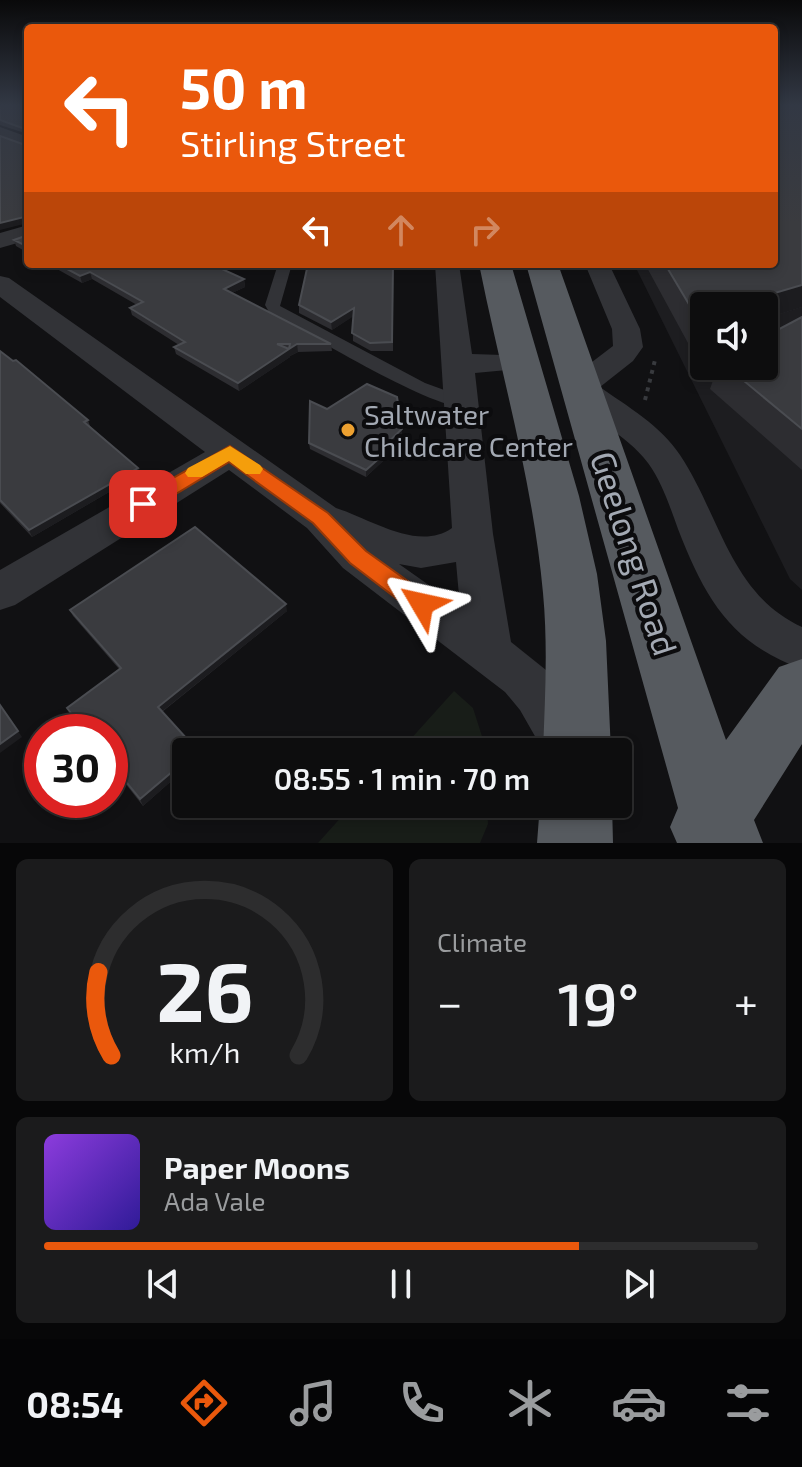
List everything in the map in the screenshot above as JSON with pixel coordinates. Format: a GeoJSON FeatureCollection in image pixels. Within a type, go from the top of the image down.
{"type":"FeatureCollection","features":[{"type":"Feature","properties":{"kind":"highway","name":"Geelong Road"},"geometry":{"type":"LineString","coordinates":[[496,268],[517,362],[532,406],[570,576],[577,641],[575,738]]}},
{"type":"Feature","properties":{"kind":"highway","name":"Geelong Road"},"geometry":{"type":"LineString","coordinates":[[543,268],[583,387],[713,832]]}},
{"type":"Feature","properties":{"kind":"highway"},"geometry":{"type":"LineString","coordinates":[[713,832],[802,688]]}},
{"type":"Feature","properties":{"kind":"highway"},"geometry":{"type":"LineString","coordinates":[[575,843],[576,818]]}},
{"type":"Feature","properties":{"kind":"street"},"geometry":{"type":"LineString","coordinates":[[0,241],[24,233]]}},
{"type":"Feature","properties":{"kind":"street"},"geometry":{"type":"LineString","coordinates":[[447,268],[463,403],[473,534],[489,653]]}},
{"type":"Feature","properties":{"kind":"street"},"geometry":{"type":"LineString","coordinates":[[599,268],[626,329],[628,347],[583,387],[665,461],[719,579],[734,601],[766,631],[802,649]]}},
{"type":"Feature","properties":{"kind":"street"},"geometry":{"type":"LineString","coordinates":[[5,294],[321,518],[358,557],[489,653],[538,694],[566,738]]}},
{"type":"Feature","properties":{"kind":"street"},"geometry":{"type":"LineString","coordinates":[[458,364],[517,362]]}},
{"type":"Feature","properties":{"kind":"street"},"geometry":{"type":"LineString","coordinates":[[0,592],[230,453]]}},
{"type":"Feature","properties":{"kind":"street"},"geometry":{"type":"LineString","coordinates":[[321,518],[423,554],[449,550],[473,534]]}},
{"type":"Feature","properties":{"kind":"lane"},"geometry":{"type":"LineString","coordinates":[[284,268],[272,305],[274,309],[419,387],[463,403]]}},
{"type":"Feature","properties":{"kind":"shaded area"},"geometry":{"type":"Polygon","coordinates":[[[797,144],[802,144],[802,590],[790,579],[691,380],[778,380],[778,292],[690,292],[690,377],[636,268],[778,268],[778,243],[797,144]]]}},
{"type":"Feature","properties":{"kind":"shaded area"},"geometry":{"type":"Polygon","coordinates":[[[454,691],[473,708],[483,738],[412,738],[454,691]]]}},
{"type":"Feature","properties":{"kind":"shaded area"},"geometry":{"type":"Polygon","coordinates":[[[340,818],[488,818],[480,843],[318,843],[340,818]]]}},
{"type":"Feature","properties":{"kind":"building"},"geometry":{"type":"Polygon","coordinates":[[[0,144],[23,144],[24,217],[0,223],[0,144]]]}},
{"type":"Feature","properties":{"kind":"building"},"geometry":{"type":"Polygon","coordinates":[[[778,144],[802,144],[802,285],[778,292],[690,292],[690,306],[667,268],[778,268],[778,144]]]}},
{"type":"Feature","properties":{"kind":"building"},"geometry":{"type":"Polygon","coordinates":[[[24,236],[24,245],[14,240],[24,236]]]}},
{"type":"Feature","properties":{"kind":"building"},"geometry":{"type":"Polygon","coordinates":[[[65,268],[220,268],[244,279],[224,289],[331,344],[297,344],[238,383],[174,347],[185,342],[130,308],[143,302],[90,272],[80,276],[65,268]]]}},
{"type":"Feature","properties":{"kind":"building"},"geometry":{"type":"Polygon","coordinates":[[[307,268],[393,268],[392,342],[370,343],[352,333],[354,308],[331,322],[299,305],[307,268]]]}},
{"type":"Feature","properties":{"kind":"building"},"geometry":{"type":"Polygon","coordinates":[[[802,317],[802,429],[743,380],[778,380],[778,330],[802,317]]]}},
{"type":"Feature","properties":{"kind":"building"},"geometry":{"type":"Polygon","coordinates":[[[0,351],[16,360],[88,420],[84,422],[138,468],[29,530],[0,500],[0,351]]]}},
{"type":"Feature","properties":{"kind":"building","name":"Saltwater Childcare Center"},"geometry":{"type":"Polygon","coordinates":[[[367,384],[397,397],[402,429],[381,449],[383,455],[366,470],[309,443],[310,401],[327,409],[367,384]]]}},
{"type":"Feature","properties":{"kind":"building"},"geometry":{"type":"Polygon","coordinates":[[[195,527],[286,604],[158,707],[186,738],[172,738],[172,772],[140,799],[128,784],[128,714],[72,714],[67,708],[121,668],[70,610],[195,527]]]}},
{"type":"Feature","properties":{"kind":"building"},"geometry":{"type":"Polygon","coordinates":[[[0,705],[18,731],[0,744],[0,705]]]}},
{"type":"Feature","properties":{"kind":"slow traffic"},"geometry":{"type":"LineString","coordinates":[[195,473],[230,453],[253,469]]}},
{"type":"Feature","properties":{"kind":"place","name":"Saltwater Childcare Center"},"geometry":{"type":"Point","coordinates":[348,430]}},
{"type":"Feature","properties":{"kind":"route"},"geometry":{"type":"LineString","coordinates":[[143,504],[230,453],[321,518],[358,557],[422,604]]}}]}
